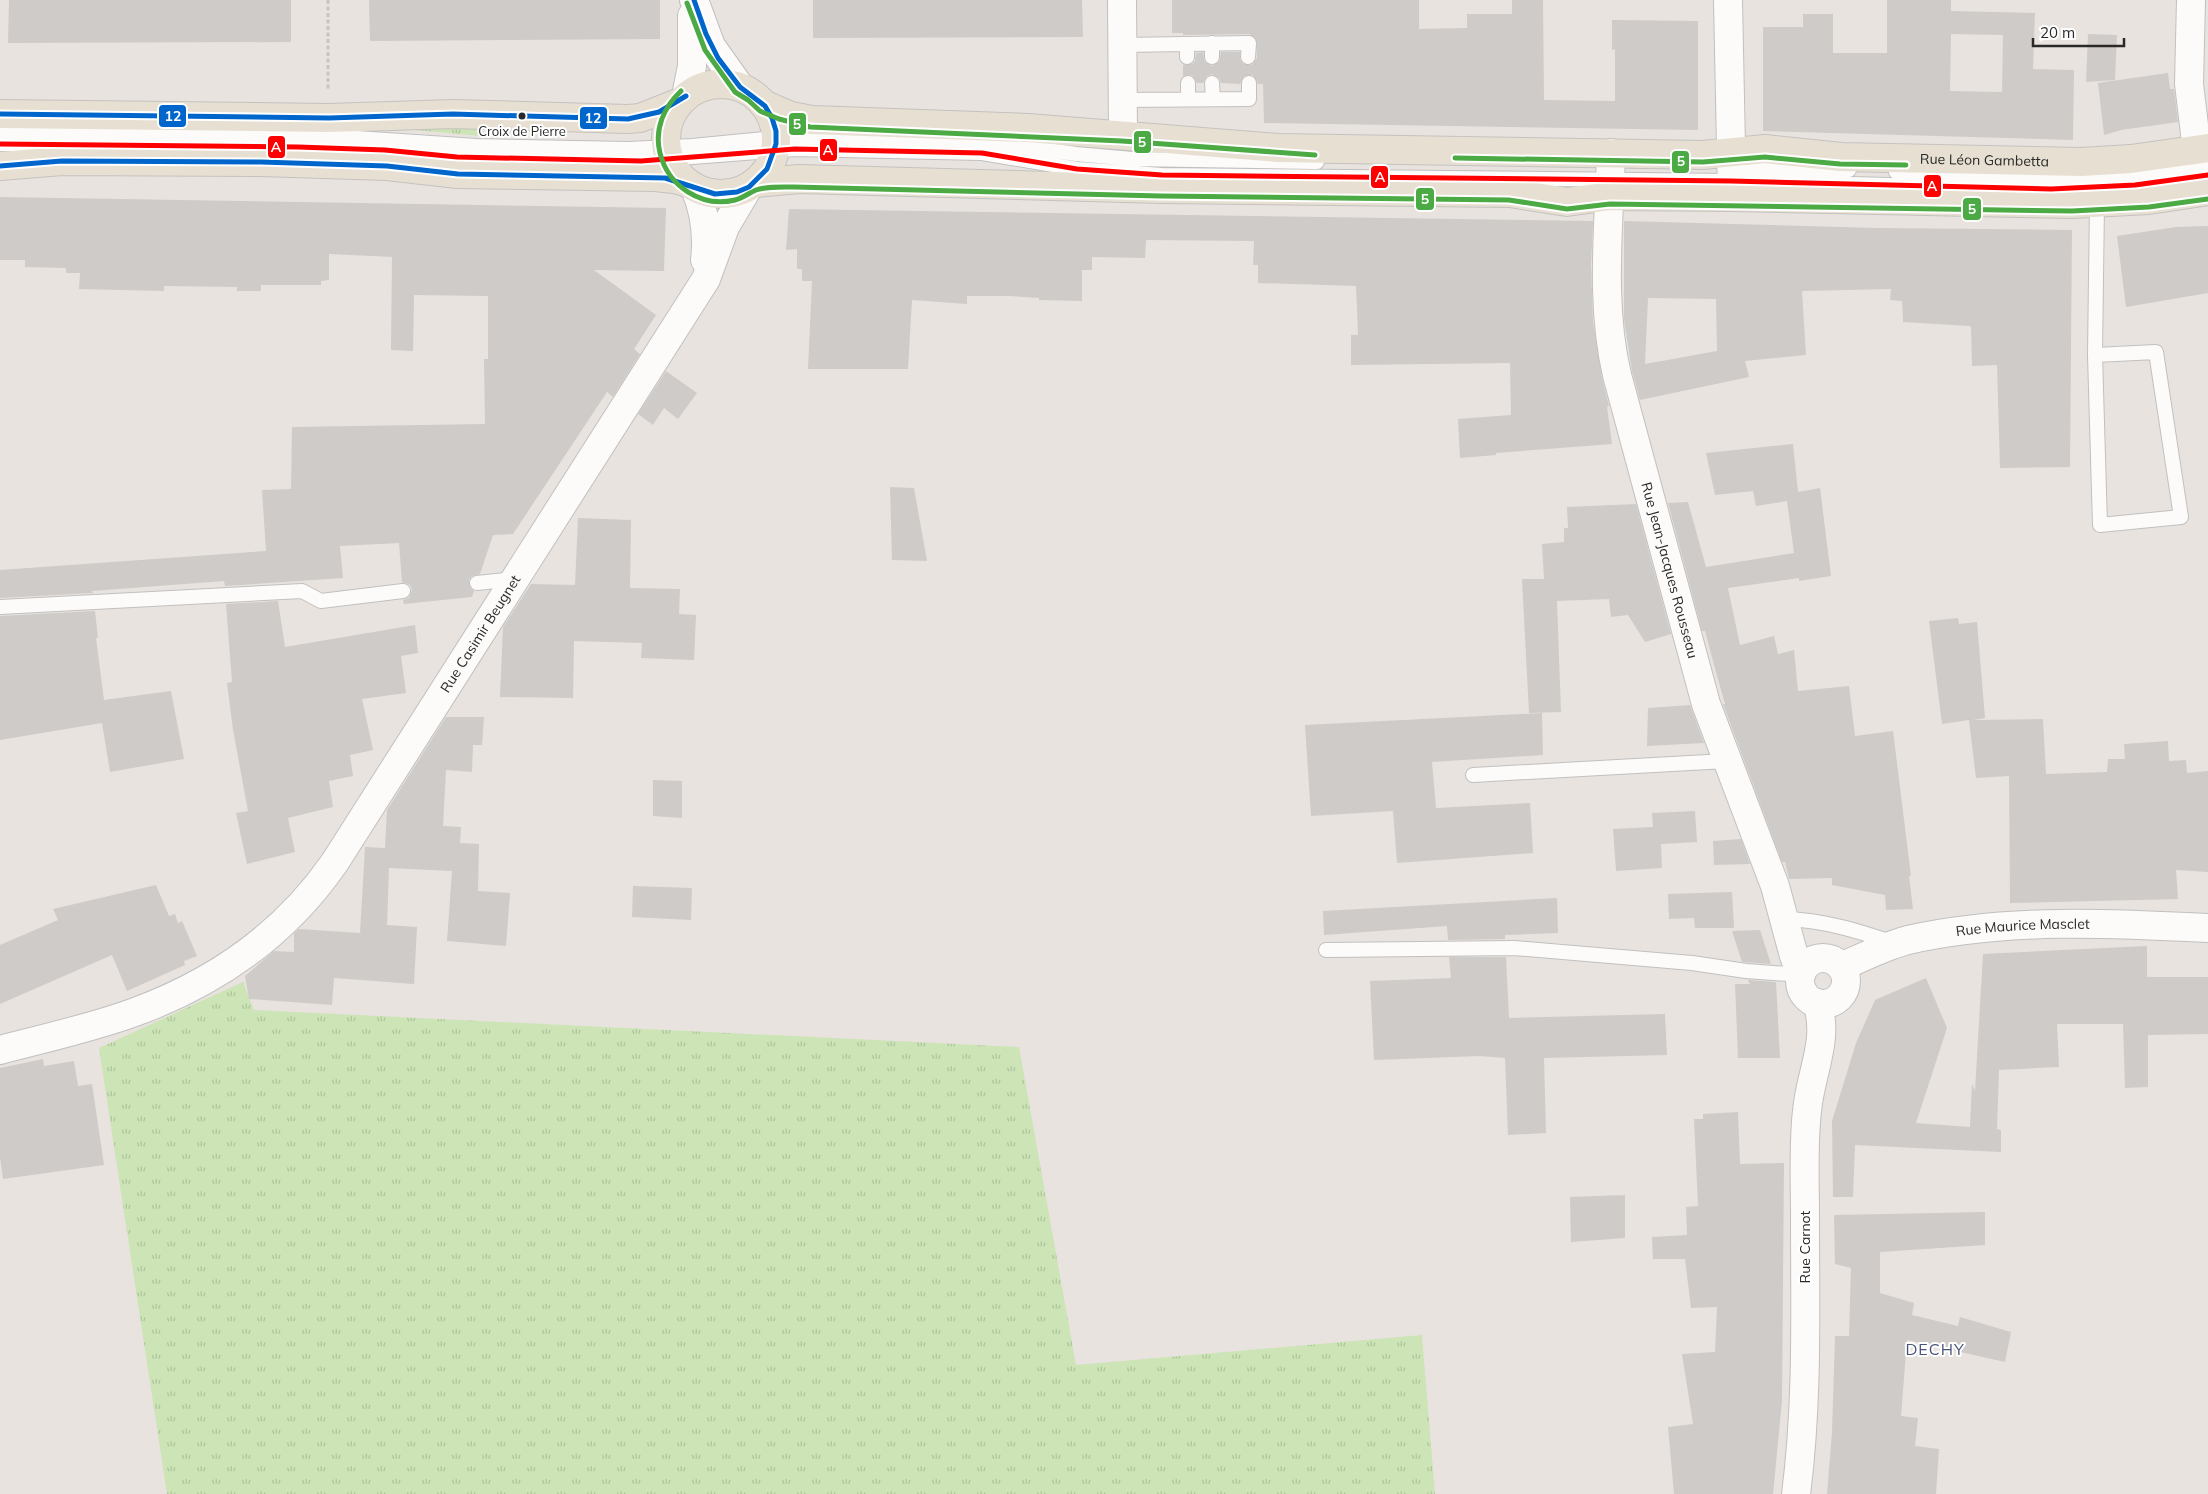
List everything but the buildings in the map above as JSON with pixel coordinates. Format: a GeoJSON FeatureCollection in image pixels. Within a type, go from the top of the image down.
{"type":"FeatureCollection","features":[{"type":"Feature","properties":{"kind":"main road"},"geometry":{"type":"LineString","coordinates":[[0,114],[329,118],[460,114],[628,119],[640,118],[682,100],[698,88],[712,84],[726,84],[740,87],[753,94],[764,104],[791,116],[812,120],[971,125],[1123,134],[1611,174]]}},
{"type":"Feature","properties":{"kind":"main road"},"geometry":{"type":"LineString","coordinates":[[682,100],[670,115],[666,128],[668,154],[676,172],[690,185]]}},
{"type":"Feature","properties":{"kind":"main road"},"geometry":{"type":"LineString","coordinates":[[752,185],[770,164],[776,144],[774,123],[764,104]]}},
{"type":"Feature","properties":{"kind":"main road","name":"Rue Léon Gambetta"},"geometry":{"type":"LineString","coordinates":[[1731,174],[1765,149],[1842,156],[2080,162],[2204,153]]}},
{"type":"Feature","properties":{"kind":"main road","name":"Rue Léon Gambetta"},"geometry":{"type":"LineString","coordinates":[[1611,174],[1703,155],[1731,174]]}},
{"type":"Feature","properties":{"kind":"main road"},"geometry":{"type":"LineString","coordinates":[[0,166],[62,161],[387,166],[458,174],[655,177],[674,179],[710,194],[726,194],[752,185],[799,178],[1161,189],[1510,193],[1567,202],[1611,174]]}},
{"type":"Feature","properties":{"kind":"main road","name":"Rue Léon Gambetta"},"geometry":{"type":"LineString","coordinates":[[1611,174],[1731,174],[2063,204],[2149,200],[2208,191]]}},
{"type":"Feature","properties":{"kind":"street"},"geometry":{"type":"LineString","coordinates":[[692,0],[711,46],[740,87]]}},
{"type":"Feature","properties":{"kind":"street"},"geometry":{"type":"LineString","coordinates":[[682,100],[691,76],[693,56],[692,0]]}},
{"type":"Feature","properties":{"kind":"street"},"geometry":{"type":"LineString","coordinates":[[1122,0],[1123,134]]}},
{"type":"Feature","properties":{"kind":"street"},"geometry":{"type":"LineString","coordinates":[[1728,0],[1731,174]]}},
{"type":"Feature","properties":{"kind":"street"},"geometry":{"type":"LineString","coordinates":[[2191,0],[2189,84],[2204,153]]}},
{"type":"Feature","properties":{"kind":"street","name":"Rue Jean-Jacques Rousseau"},"geometry":{"type":"LineString","coordinates":[[1611,174],[1608,315],[1612,353],[1634,443],[1704,696],[1726,761],[1745,804],[1785,918],[1794,956],[1801,975]]}},
{"type":"Feature","properties":{"kind":"street","name":"Rue Casimir Beugnet"},"geometry":{"type":"LineString","coordinates":[[690,185],[704,213],[706,234],[704,267],[699,288]]}},
{"type":"Feature","properties":{"kind":"street","name":"Rue Casimir Beugnet"},"geometry":{"type":"LineString","coordinates":[[0,1050],[136,1012],[207,979],[239,960],[283,925],[325,876],[515,579],[710,271],[725,228],[752,185]]}},
{"type":"Feature","properties":{"kind":"street","name":"Rue Maurice Masclet"},"geometry":{"type":"LineString","coordinates":[[1841,967],[1897,944],[1965,931],[2050,925],[2119,924],[2208,928]]}},
{"type":"Feature","properties":{"kind":"street"},"geometry":{"type":"LineString","coordinates":[[1816,960],[1830,960],[1841,967],[1846,981],[1842,994],[1831,1003],[1817,1003],[1810,1000],[1803,992],[1800,982],[1801,975],[1807,966],[1816,960]]}},
{"type":"Feature","properties":{"kind":"street","name":"Rue Carnot"},"geometry":{"type":"LineString","coordinates":[[1796,1494],[1803,1430],[1806,1115],[1822,1034],[1821,1016],[1817,1003]]}},
{"type":"Feature","properties":{"kind":"lane"},"geometry":{"type":"LineString","coordinates":[[1122,44],[1187,50],[1212,50],[1248,43],[1248,58]]}},
{"type":"Feature","properties":{"kind":"lane"},"geometry":{"type":"LineString","coordinates":[[1188,83],[1188,99]]}},
{"type":"Feature","properties":{"kind":"lane"},"geometry":{"type":"LineString","coordinates":[[1212,83],[1213,99]]}},
{"type":"Feature","properties":{"kind":"lane"},"geometry":{"type":"LineString","coordinates":[[1123,100],[1249,99],[1249,83]]}},
{"type":"Feature","properties":{"kind":"lane"},"geometry":{"type":"LineString","coordinates":[[0,131],[316,135],[476,146],[628,149],[668,154]]}},
{"type":"Feature","properties":{"kind":"lane"},"geometry":{"type":"LineString","coordinates":[[0,144],[298,147],[385,150],[472,158],[668,154],[776,144],[812,148],[982,152],[1077,169],[1132,174],[1611,174]]}},
{"type":"Feature","properties":{"kind":"lane"},"geometry":{"type":"LineString","coordinates":[[1731,174],[2051,189],[2135,185],[2208,175]]}},
{"type":"Feature","properties":{"kind":"lane"},"geometry":{"type":"LineString","coordinates":[[2095,355],[2156,352],[2181,517],[2100,525],[2095,355],[2097,203]]}},
{"type":"Feature","properties":{"kind":"lane"},"geometry":{"type":"LineString","coordinates":[[477,582],[515,579]]}},
{"type":"Feature","properties":{"kind":"lane"},"geometry":{"type":"LineString","coordinates":[[0,607],[302,591],[321,601],[403,591]]}},
{"type":"Feature","properties":{"kind":"lane"},"geometry":{"type":"LineString","coordinates":[[1473,775],[1726,761]]}},
{"type":"Feature","properties":{"kind":"lane"},"geometry":{"type":"LineString","coordinates":[[1785,918],[1820,922],[1842,927],[1897,944]]}},
{"type":"Feature","properties":{"kind":"lane"},"geometry":{"type":"LineString","coordinates":[[1326,950],[1514,948],[1692,963],[1746,971],[1801,975]]}},
{"type":"Feature","properties":{"kind":"path"},"geometry":{"type":"LineString","coordinates":[[328,0],[329,118]]}},
{"type":"Feature","properties":{"kind":"green space"},"geometry":{"type":"Polygon","coordinates":[[[481,124],[481,136],[414,130],[414,127],[481,124]]]}},
{"type":"Feature","properties":{"kind":"green space"},"geometry":{"type":"Polygon","coordinates":[[[243,982],[254,1010],[1019,1047],[1076,1365],[1422,1335],[1435,1494],[167,1494],[99,1048],[243,982]]]}},
{"type":"Feature","properties":{"kind":"transit line","name":"12"},"geometry":{"type":"LineString","coordinates":[[0,166],[62,161],[261,162],[387,166],[458,174],[665,178],[715,194],[737,192],[749,187],[767,169],[776,144],[776,131],[772,118],[765,106],[740,87],[718,58],[706,34],[694,0]]}},
{"type":"Feature","properties":{"kind":"transit line","name":"5"},"geometry":{"type":"LineString","coordinates":[[687,3],[705,50],[735,92],[760,111],[779,119],[810,127],[1122,141],[1315,155]]}},
{"type":"Feature","properties":{"kind":"transit line","name":"5"},"geometry":{"type":"LineString","coordinates":[[681,91],[665,111],[658,135],[658,144],[664,165],[670,175],[688,192],[710,201],[722,202],[735,200],[756,190],[770,187],[1161,196],[1509,200],[1567,209],[1610,204],[2072,211],[2149,207],[2208,199]]}},
{"type":"Feature","properties":{"kind":"transit line","name":"12"},"geometry":{"type":"LineString","coordinates":[[0,114],[329,118],[453,114],[628,119],[659,112],[686,96]]}},
{"type":"Feature","properties":{"kind":"transit line","name":"A"},"geometry":{"type":"LineString","coordinates":[[0,144],[298,147],[385,150],[457,157],[641,161],[795,149],[982,153],[1077,169],[1162,175],[1731,181],[2051,189],[2135,185],[2208,175]]}},
{"type":"Feature","properties":{"kind":"transit line","name":"5"},"geometry":{"type":"LineString","coordinates":[[1455,158],[1703,162],[1765,157],[1840,164],[1906,165]]}},
{"type":"Feature","properties":{"kind":"place","name":"Croix de Pierre"},"geometry":{"type":"Point","coordinates":[522,116]}},
{"type":"Feature","properties":{"kind":"district","name":"DECHY"},"geometry":{"type":"Point","coordinates":[1935,1349]}}]}
